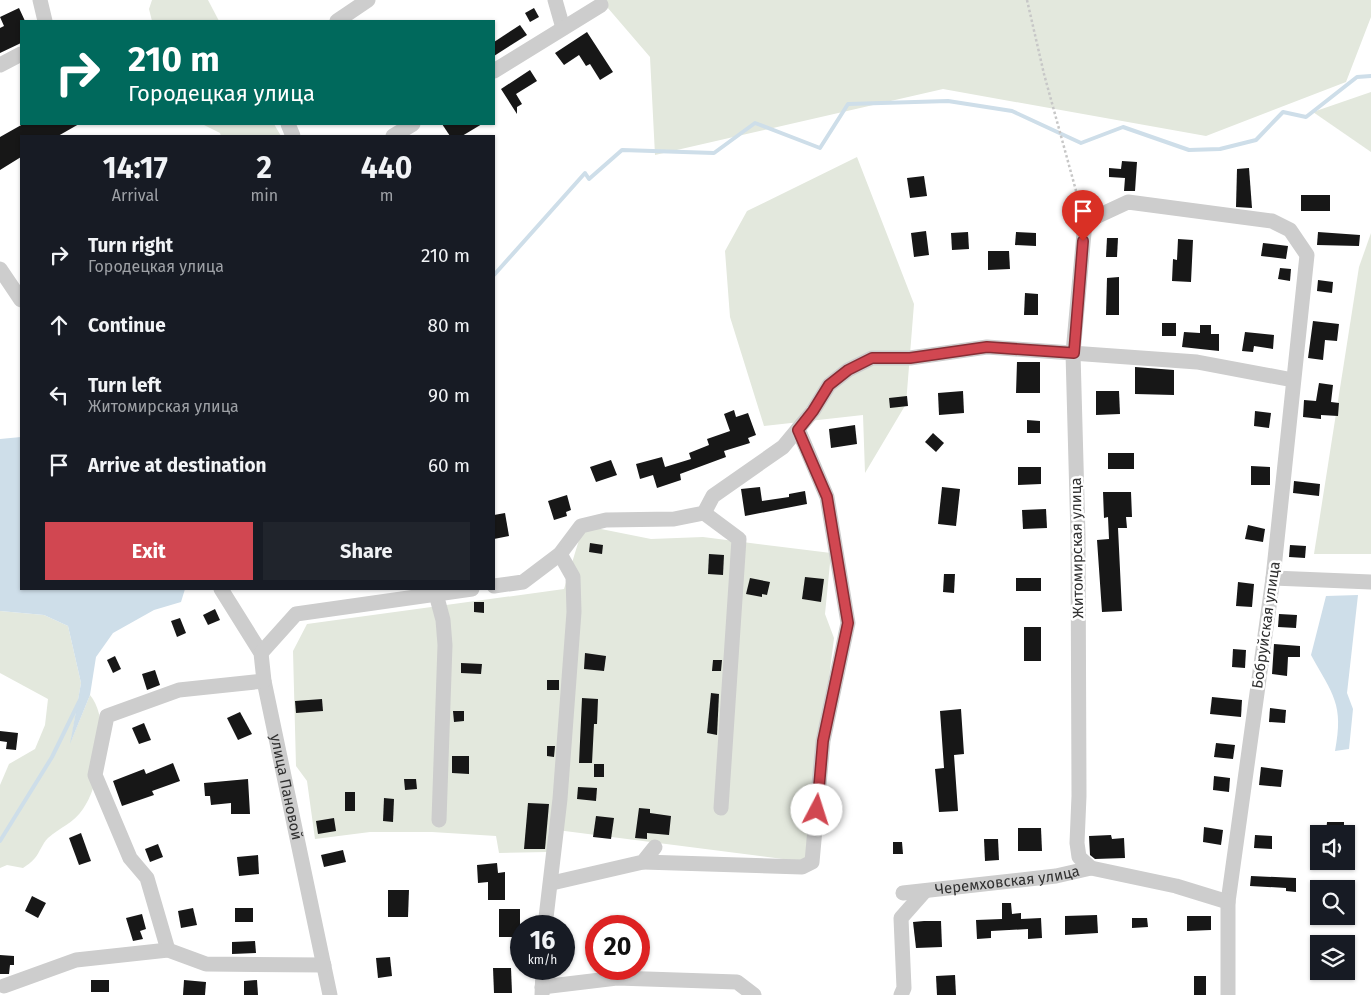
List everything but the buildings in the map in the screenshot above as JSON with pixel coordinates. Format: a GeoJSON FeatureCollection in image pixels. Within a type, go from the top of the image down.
{"type":"FeatureCollection","features":[{"type":"Feature","properties":{"kind":"street"},"geometry":{"type":"LineString","coordinates":[[40,0],[45,20]]}},
{"type":"Feature","properties":{"kind":"street"},"geometry":{"type":"LineString","coordinates":[[339,20],[368,0]]}},
{"type":"Feature","properties":{"kind":"street"},"geometry":{"type":"LineString","coordinates":[[555,0],[563,28]]}},
{"type":"Feature","properties":{"kind":"street"},"geometry":{"type":"LineString","coordinates":[[495,70],[563,28],[593,5]]}},
{"type":"Feature","properties":{"kind":"street"},"geometry":{"type":"LineString","coordinates":[[0,66],[20,55]]}},
{"type":"Feature","properties":{"kind":"street"},"geometry":{"type":"LineString","coordinates":[[395,135],[411,125]]}},
{"type":"Feature","properties":{"kind":"street","name":"Бобруйская улица"},"geometry":{"type":"LineString","coordinates":[[1085,222],[1128,202],[1264,220],[1290,230],[1308,254],[1273,578],[1228,902],[1228,995]]}},
{"type":"Feature","properties":{"kind":"street","name":"Житомирская улица"},"geometry":{"type":"LineString","coordinates":[[1085,222],[1074,353],[1078,536],[1079,796],[1077,843],[1079,857],[1091,868]]}},
{"type":"Feature","properties":{"kind":"street"},"geometry":{"type":"LineString","coordinates":[[0,269],[20,299]]}},
{"type":"Feature","properties":{"kind":"street"},"geometry":{"type":"LineString","coordinates":[[704,513],[713,496],[783,447],[813,411],[829,385],[848,370],[872,358],[910,358],[987,347],[1197,362],[1293,380]]}},
{"type":"Feature","properties":{"kind":"street"},"geometry":{"type":"LineString","coordinates":[[552,883],[643,862],[802,867],[812,862],[823,741],[848,623],[827,497],[798,430]]}},
{"type":"Feature","properties":{"kind":"street"},"geometry":{"type":"LineString","coordinates":[[495,586],[523,582],[560,554],[581,526],[606,520],[674,519],[704,513],[738,539],[721,808]]}},
{"type":"Feature","properties":{"kind":"street"},"geometry":{"type":"LineString","coordinates":[[547,915],[552,883],[574,612],[573,578],[560,554]]}},
{"type":"Feature","properties":{"kind":"street"},"geometry":{"type":"LineString","coordinates":[[1273,578],[1371,582]]}},
{"type":"Feature","properties":{"kind":"street","name":"улица Пановой"},"geometry":{"type":"LineString","coordinates":[[223,590],[261,653],[264,681],[330,995]]}},
{"type":"Feature","properties":{"kind":"street"},"geometry":{"type":"LineString","coordinates":[[261,653],[296,614],[465,590]]}},
{"type":"Feature","properties":{"kind":"street"},"geometry":{"type":"LineString","coordinates":[[436,594],[443,620],[444,645],[440,820]]}},
{"type":"Feature","properties":{"kind":"street"},"geometry":{"type":"LineString","coordinates":[[168,950],[147,878],[130,858],[95,775],[107,716],[179,690],[264,681]]}},
{"type":"Feature","properties":{"kind":"street"},"geometry":{"type":"LineString","coordinates":[[643,862],[655,847]]}},
{"type":"Feature","properties":{"kind":"street","name":"Черемховская улица"},"geometry":{"type":"LineString","coordinates":[[903,893],[1056,876],[1091,868],[1176,886],[1228,902]]}},
{"type":"Feature","properties":{"kind":"street"},"geometry":{"type":"LineString","coordinates":[[901,995],[904,988],[901,918],[924,892]]}},
{"type":"Feature","properties":{"kind":"street"},"geometry":{"type":"LineString","coordinates":[[4,986],[76,960],[168,950],[206,964],[324,965]]}},
{"type":"Feature","properties":{"kind":"street"},"geometry":{"type":"LineString","coordinates":[[542,991],[617,978],[688,988],[737,982],[754,995]]}},
{"type":"Feature","properties":{"kind":"path"},"geometry":{"type":"LineString","coordinates":[[1028,0],[1044,74],[1085,222]]}},
{"type":"Feature","properties":{"kind":"shaded area"},"geometry":{"type":"Polygon","coordinates":[[[152,0],[208,0],[218,20],[152,20],[149,9],[152,0]]]}},
{"type":"Feature","properties":{"kind":"shaded area"},"geometry":{"type":"Polygon","coordinates":[[[601,0],[1371,0],[1371,17],[1346,82],[1206,136],[943,89],[655,155],[650,57],[601,0]]]}},
{"type":"Feature","properties":{"kind":"shaded area"},"geometry":{"type":"Polygon","coordinates":[[[1371,92],[1371,152],[1313,112],[1371,92]]]}},
{"type":"Feature","properties":{"kind":"shaded area"},"geometry":{"type":"Polygon","coordinates":[[[204,125],[275,125],[280,135],[221,135],[204,125]]]}},
{"type":"Feature","properties":{"kind":"shaded area"},"geometry":{"type":"Polygon","coordinates":[[[857,157],[914,304],[906,404],[865,473],[863,415],[764,426],[730,317],[725,251],[747,211],[857,157]]]}},
{"type":"Feature","properties":{"kind":"shaded area"},"geometry":{"type":"Polygon","coordinates":[[[1371,233],[1371,554],[1314,554],[1359,267],[1371,233]]]}},
{"type":"Feature","properties":{"kind":"shaded area"},"geometry":{"type":"Polygon","coordinates":[[[20,437],[20,590],[185,590],[181,602],[154,610],[113,633],[96,657],[90,695],[70,744],[81,683],[68,626],[44,615],[0,611],[0,439],[20,437]]]}},
{"type":"Feature","properties":{"kind":"shaded area"},"geometry":{"type":"Polygon","coordinates":[[[596,528],[651,539],[703,537],[831,553],[825,614],[834,638],[806,862],[549,829],[547,852],[499,853],[496,836],[432,832],[370,832],[315,839],[307,781],[296,766],[293,651],[307,624],[564,589],[582,530],[596,528]]]}},
{"type":"Feature","properties":{"kind":"shaded area"},"geometry":{"type":"Polygon","coordinates":[[[1358,595],[1347,693],[1353,709],[1349,749],[1335,751],[1338,722],[1335,700],[1311,655],[1326,596],[1358,595]]]}},
{"type":"Feature","properties":{"kind":"shaded area"},"geometry":{"type":"Polygon","coordinates":[[[0,611],[44,615],[68,626],[81,683],[71,741],[90,695],[96,706],[102,735],[99,768],[95,784],[83,809],[71,822],[52,834],[35,858],[23,868],[7,865],[0,868],[0,785],[9,764],[35,749],[45,725],[48,699],[0,673],[0,611]]]}},
{"type":"Feature","properties":{"kind":"waterway"},"geometry":{"type":"LineString","coordinates":[[495,274],[585,173],[589,179],[622,150],[714,153],[755,123],[820,148],[848,104],[948,101],[1012,111],[1081,143],[1123,127],[1189,150],[1220,149],[1256,140],[1283,112],[1306,117],[1357,77],[1371,76]]}},
{"type":"Feature","properties":{"kind":"waterway"},"geometry":{"type":"LineString","coordinates":[[0,841],[52,757],[79,702]]}},
{"type":"Feature","properties":{"kind":"route"},"geometry":{"type":"LineString","coordinates":[[817,810],[823,741],[848,623],[827,497],[798,430],[813,411],[829,385],[848,370],[872,358],[910,358],[987,347],[1074,353],[1083,241]]}}]}
